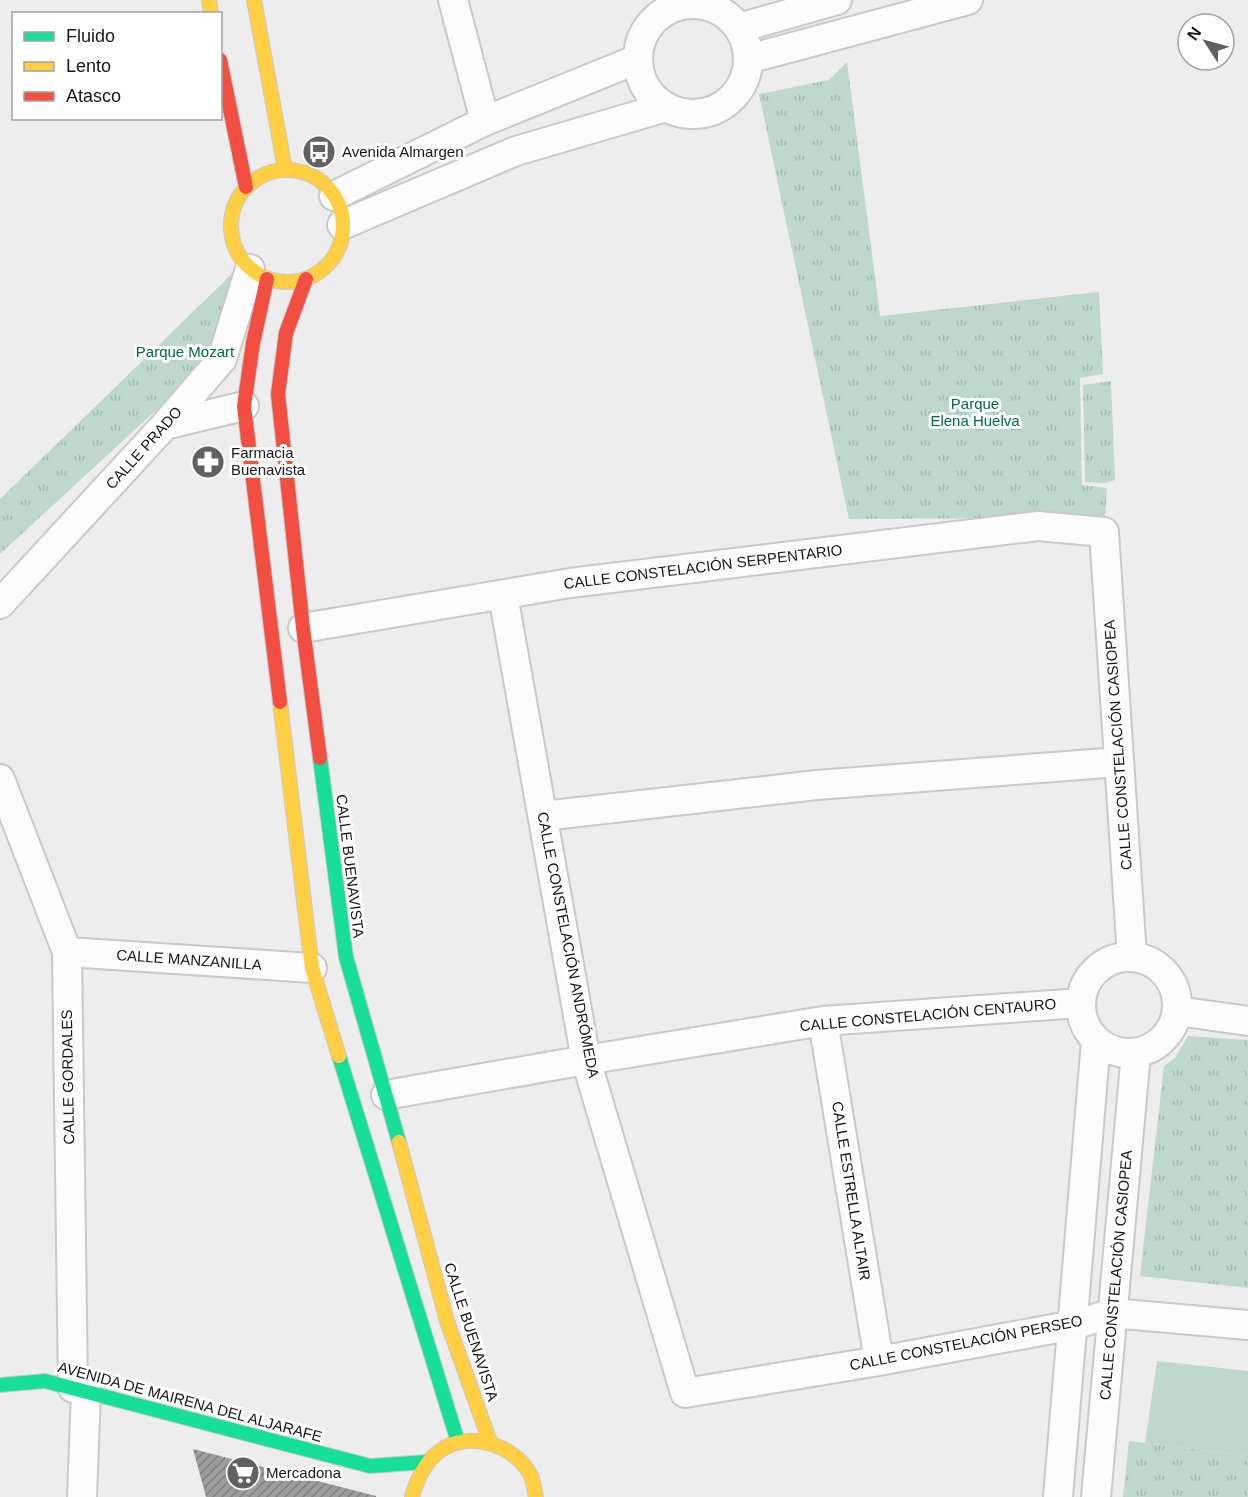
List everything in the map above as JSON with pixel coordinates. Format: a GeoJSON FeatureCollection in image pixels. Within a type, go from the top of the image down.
{"type":"FeatureCollection","features":[{"type":"Feature","properties":{"kind":"street"},"geometry":{"type":"LineString","coordinates":[[254,0],[285,169]]}},
{"type":"Feature","properties":{"kind":"street"},"geometry":{"type":"LineString","coordinates":[[453,0],[485,121]]}},
{"type":"Feature","properties":{"kind":"street"},"geometry":{"type":"LineString","coordinates":[[739,28],[837,0]]}},
{"type":"Feature","properties":{"kind":"street"},"geometry":{"type":"LineString","coordinates":[[748,58],[968,0]]}},
{"type":"Feature","properties":{"kind":"street"},"geometry":{"type":"LineString","coordinates":[[678,2],[703,4],[721,10],[739,28],[748,58],[745,77],[735,94],[721,106],[703,113],[684,113],[666,107],[651,95],[641,78],[638,59],[639,46],[647,28],[660,14],[678,2]]}},
{"type":"Feature","properties":{"kind":"street"},"geometry":{"type":"LineString","coordinates":[[334,196],[485,121],[638,59]]}},
{"type":"Feature","properties":{"kind":"street"},"geometry":{"type":"LineString","coordinates":[[222,70],[246,187]]}},
{"type":"Feature","properties":{"kind":"street"},"geometry":{"type":"LineString","coordinates":[[342,225],[516,151],[666,107]]}},
{"type":"Feature","properties":{"kind":"street"},"geometry":{"type":"LineString","coordinates":[[285,169],[305,172],[321,181],[334,196],[341,211],[343,231],[338,250],[326,266],[306,279],[286,282],[259,274],[240,258],[232,240],[230,221],[235,204],[246,187],[261,175],[285,169]]}},
{"type":"Feature","properties":{"kind":"street"},"geometry":{"type":"LineString","coordinates":[[259,274],[253,343],[244,406],[312,968],[458,1442]]}},
{"type":"Feature","properties":{"kind":"street","name":"CALLE PRADO"},"geometry":{"type":"LineString","coordinates":[[0,604],[165,425],[222,359],[259,274]]}},
{"type":"Feature","properties":{"kind":"street","name":"CALLE BUENAVISTA"},"geometry":{"type":"LineString","coordinates":[[306,279],[286,333],[278,394],[303,628],[346,957],[447,1320],[490,1442]]}},
{"type":"Feature","properties":{"kind":"street"},"geometry":{"type":"LineString","coordinates":[[165,425],[244,406]]}},
{"type":"Feature","properties":{"kind":"street","name":"CALLE CONSTELACIÓN SERPENTARIO"},"geometry":{"type":"LineString","coordinates":[[303,628],[570,583],[1038,526],[1104,532]]}},
{"type":"Feature","properties":{"kind":"street","name":"CALLE CONSTELACIÓN CASIOPEA"},"geometry":{"type":"LineString","coordinates":[[1104,532],[1132,957]]}},
{"type":"Feature","properties":{"kind":"street","name":"CALLE CONSTELACIÓN ANDRÓMEDA"},"geometry":{"type":"LineString","coordinates":[[503,595],[586,1060],[685,1393]]}},
{"type":"Feature","properties":{"kind":"street"},"geometry":{"type":"LineString","coordinates":[[543,816],[817,785],[1119,762]]}},
{"type":"Feature","properties":{"kind":"street","name":"CALLE GORDALES"},"geometry":{"type":"LineString","coordinates":[[0,779],[67,952],[82,1497]]}},
{"type":"Feature","properties":{"kind":"street","name":"CALLE MANZANILLA"},"geometry":{"type":"LineString","coordinates":[[67,952],[312,968]]}},
{"type":"Feature","properties":{"kind":"street"},"geometry":{"type":"LineString","coordinates":[[1132,957],[1148,961],[1162,970],[1176,994],[1177,1011],[1174,1023],[1165,1037],[1152,1048],[1126,1054],[1110,1050],[1096,1041],[1083,1020],[1081,1003],[1089,978],[1101,966],[1115,959],[1132,957]]}},
{"type":"Feature","properties":{"kind":"street","name":"CALLE CONSTELACIÓN CENTAURO"},"geometry":{"type":"LineString","coordinates":[[386,1095],[824,1022],[1081,1003]]}},
{"type":"Feature","properties":{"kind":"street"},"geometry":{"type":"LineString","coordinates":[[1177,1011],[1248,1021]]}},
{"type":"Feature","properties":{"kind":"street","name":"CALLE ESTRELLA ALTAIR"},"geometry":{"type":"LineString","coordinates":[[824,1022],[879,1361]]}},
{"type":"Feature","properties":{"kind":"street"},"geometry":{"type":"LineString","coordinates":[[1058,1497],[1096,1041]]}},
{"type":"Feature","properties":{"kind":"street","name":"CALLE CONSTELACIÓN CASIOPEA"},"geometry":{"type":"LineString","coordinates":[[1096,1497],[1136,1053]]}},
{"type":"Feature","properties":{"kind":"street","name":"CALLE CONSTELACIÓN PERSEO"},"geometry":{"type":"LineString","coordinates":[[685,1393],[879,1361],[1074,1325],[1112,1313],[1248,1325]]}},
{"type":"Feature","properties":{"kind":"street","name":"AVENIDA DE MAIRENA DEL ALJARAFE"},"geometry":{"type":"LineString","coordinates":[[0,1385],[45,1381],[370,1466]]}},
{"type":"Feature","properties":{"kind":"street"},"geometry":{"type":"LineString","coordinates":[[412,1497],[416,1481],[427,1462],[442,1449],[458,1442],[490,1442],[501,1446],[519,1459],[531,1477],[536,1497]]}},
{"type":"Feature","properties":{"kind":"street"},"geometry":{"type":"LineString","coordinates":[[370,1466],[427,1462]]}},
{"type":"Feature","properties":{"kind":"street"},"geometry":{"type":"LineString","coordinates":[[370,1466],[396,1489]]}},
{"type":"Feature","properties":{"kind":"green space","name":"Parque Elena Huelva"},"geometry":{"type":"Polygon","coordinates":[[[847,62],[880,316],[1099,292],[1103,374],[1080,378],[1082,485],[1107,488],[1105,518],[849,519],[759,94],[829,80],[847,62]]]}},
{"type":"Feature","properties":{"kind":"green space","name":"Parque Mozart"},"geometry":{"type":"Polygon","coordinates":[[[234,272],[216,355],[0,554],[0,499],[234,272]]]}},
{"type":"Feature","properties":{"kind":"green space"},"geometry":{"type":"Polygon","coordinates":[[[1111,381],[1115,480],[1105,483],[1085,482],[1083,385],[1111,381]]]}},
{"type":"Feature","properties":{"kind":"green space"},"geometry":{"type":"Polygon","coordinates":[[[1188,1036],[1248,1040],[1248,1288],[1140,1276],[1164,1066],[1175,1058],[1188,1036]]]}},
{"type":"Feature","properties":{"kind":"green space"},"geometry":{"type":"Polygon","coordinates":[[[1157,1361],[1248,1371],[1248,1456],[1145,1443],[1157,1361]]]}},
{"type":"Feature","properties":{"kind":"green space"},"geometry":{"type":"Polygon","coordinates":[[[1129,1441],[1248,1456],[1248,1497],[1123,1497],[1129,1441]]]}},
{"type":"Feature","properties":{"kind":"building","name":"Mercadona"},"geometry":{"type":"Polygon","coordinates":[[[193,1449],[376,1496],[376,1497],[206,1497],[193,1449]]]}},
{"type":"Feature","properties":{"kind":"traffic: fast"},"geometry":{"type":"LineString","coordinates":[[320,758],[346,957],[399,1142]]}},
{"type":"Feature","properties":{"kind":"traffic: fast"},"geometry":{"type":"LineString","coordinates":[[339,1056],[458,1442]]}},
{"type":"Feature","properties":{"kind":"traffic: fast"},"geometry":{"type":"LineString","coordinates":[[0,1385],[45,1381],[370,1466],[427,1462]]}},
{"type":"Feature","properties":{"kind":"traffic: slow"},"geometry":{"type":"LineString","coordinates":[[209,0],[211,12]]}},
{"type":"Feature","properties":{"kind":"traffic: slow"},"geometry":{"type":"LineString","coordinates":[[254,0],[285,169]]}},
{"type":"Feature","properties":{"kind":"traffic: slow"},"geometry":{"type":"LineString","coordinates":[[287,170],[308,174],[326,187],[339,205],[343,226],[339,247],[326,265],[308,278],[287,282],[266,278],[248,265],[235,247],[231,226],[235,205],[248,187],[266,174],[287,170]]}},
{"type":"Feature","properties":{"kind":"traffic: slow"},"geometry":{"type":"LineString","coordinates":[[280,702],[312,968],[339,1056]]}},
{"type":"Feature","properties":{"kind":"traffic: slow"},"geometry":{"type":"LineString","coordinates":[[399,1142],[447,1321],[490,1442]]}},
{"type":"Feature","properties":{"kind":"traffic: slow"},"geometry":{"type":"LineString","coordinates":[[412,1497],[422,1471],[430,1459],[452,1444],[465,1441],[490,1444],[513,1455],[523,1464],[531,1477],[536,1497]]}},
{"type":"Feature","properties":{"kind":"traffic: jam"},"geometry":{"type":"LineString","coordinates":[[222,70],[246,187]]}},
{"type":"Feature","properties":{"kind":"traffic: jam"},"geometry":{"type":"LineString","coordinates":[[267,279],[253,343],[244,406],[280,702]]}},
{"type":"Feature","properties":{"kind":"traffic: jam"},"geometry":{"type":"LineString","coordinates":[[306,279],[286,333],[278,394],[303,628],[320,758]]}},
{"type":"Feature","properties":{"kind":"place","name":"Avenida Almargen"},"geometry":{"type":"Point","coordinates":[319,152]}},
{"type":"Feature","properties":{"kind":"place","name":"Farmacia Buenavista"},"geometry":{"type":"Point","coordinates":[208,462]}},
{"type":"Feature","properties":{"kind":"place","name":"Mercadona"},"geometry":{"type":"Point","coordinates":[243,1473]}}]}
